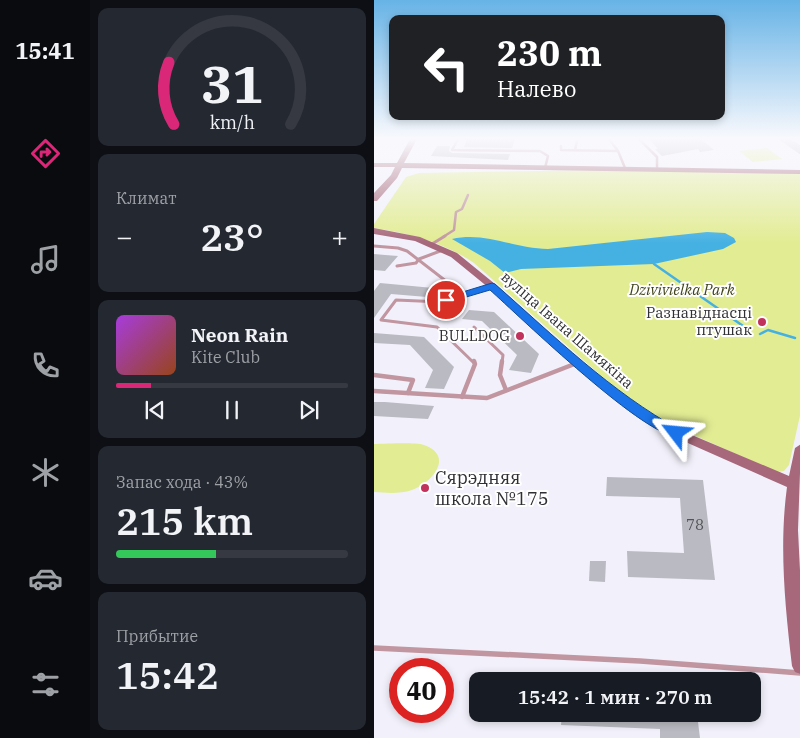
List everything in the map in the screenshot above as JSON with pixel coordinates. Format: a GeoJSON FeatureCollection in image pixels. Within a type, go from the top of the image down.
{"type":"FeatureCollection","features":[{"type":"Feature","properties":{"kind":"main road"},"geometry":{"type":"LineString","coordinates":[[381,189],[387,173]]}},
{"type":"Feature","properties":{"kind":"main road"},"geometry":{"type":"LineString","coordinates":[[374,199],[395,173]]}},
{"type":"Feature","properties":{"kind":"main road","name":"вуліца Івана Шамякіна"},"geometry":{"type":"LineString","coordinates":[[374,231],[403,236],[444,249],[468,265],[602,384],[652,420],[684,437],[797,484]]}},
{"type":"Feature","properties":{"kind":"main road"},"geometry":{"type":"LineString","coordinates":[[800,448],[790,536],[791,593],[800,666]]}},
{"type":"Feature","properties":{"kind":"lane"},"geometry":{"type":"LineString","coordinates":[[432,244],[454,230],[456,212],[462,209],[468,195]]}},
{"type":"Feature","properties":{"kind":"lane"},"geometry":{"type":"LineString","coordinates":[[374,246],[398,248],[419,259],[464,295]]}},
{"type":"Feature","properties":{"kind":"lane"},"geometry":{"type":"LineString","coordinates":[[397,266],[408,266],[416,263],[419,259],[444,249]]}},
{"type":"Feature","properties":{"kind":"lane"},"geometry":{"type":"LineString","coordinates":[[462,397],[475,364],[473,360],[437,326],[381,320],[396,300],[442,302],[492,286]]}},
{"type":"Feature","properties":{"kind":"lane"},"geometry":{"type":"LineString","coordinates":[[474,327],[503,355],[500,376],[506,390]]}},
{"type":"Feature","properties":{"kind":"lane"},"geometry":{"type":"LineString","coordinates":[[374,391],[487,398],[577,363]]}},
{"type":"Feature","properties":{"kind":"lane"},"geometry":{"type":"LineString","coordinates":[[374,376],[413,380],[408,393]]}},
{"type":"Feature","properties":{"kind":"lane"},"geometry":{"type":"LineString","coordinates":[[374,648],[514,653],[706,664],[800,673]]}},
{"type":"Feature","properties":{"kind":"green space","name":"Dzivivielka Park"},"geometry":{"type":"Polygon","coordinates":[[[418,173],[800,173],[801,411],[789,465],[784,471],[777,472],[664,422],[628,398],[599,374],[474,263],[438,244],[401,233],[374,228],[374,224],[406,177],[418,173]]]}},
{"type":"Feature","properties":{"kind":"green space"},"geometry":{"type":"Polygon","coordinates":[[[407,443],[424,445],[433,450],[438,456],[437,469],[427,482],[412,490],[398,493],[374,492],[374,444],[407,443]]]}},
{"type":"Feature","properties":{"kind":"water"},"geometry":{"type":"Polygon","coordinates":[[[707,232],[725,233],[734,238],[736,242],[723,249],[654,264],[521,269],[505,273],[490,261],[452,239],[477,237],[548,249],[707,232]]]}},
{"type":"Feature","properties":{"kind":"building"},"geometry":{"type":"Polygon","coordinates":[[[374,254],[398,256],[385,271],[374,270],[374,254]]]}},
{"type":"Feature","properties":{"kind":"building"},"geometry":{"type":"Polygon","coordinates":[[[380,283],[444,289],[439,298],[391,294],[374,318],[374,291],[380,283]]]}},
{"type":"Feature","properties":{"kind":"building"},"geometry":{"type":"Polygon","coordinates":[[[469,310],[494,312],[539,354],[531,373],[509,370],[517,355],[482,321],[462,319],[469,310]]]}},
{"type":"Feature","properties":{"kind":"building"},"geometry":{"type":"Polygon","coordinates":[[[374,333],[424,337],[454,367],[444,389],[425,388],[433,370],[410,345],[374,343],[374,333]]]}},
{"type":"Feature","properties":{"kind":"building"},"geometry":{"type":"Polygon","coordinates":[[[374,402],[434,406],[428,419],[374,416],[374,402]]]}},
{"type":"Feature","properties":{"kind":"building"},"geometry":{"type":"Polygon","coordinates":[[[607,477],[703,480],[715,580],[628,577],[627,551],[684,553],[680,498],[606,496],[607,477]]]}},
{"type":"Feature","properties":{"kind":"building"},"geometry":{"type":"Polygon","coordinates":[[[590,561],[606,561],[605,582],[589,581],[590,561]]]}},
{"type":"Feature","properties":{"kind":"building"},"geometry":{"type":"Polygon","coordinates":[[[561,722],[698,722],[700,738],[660,738],[660,729],[561,725],[561,722]]]}},
{"type":"Feature","properties":{"kind":"waterway"},"geometry":{"type":"LineString","coordinates":[[654,264],[746,328]]}},
{"type":"Feature","properties":{"kind":"waterway"},"geometry":{"type":"LineString","coordinates":[[760,334],[768,330],[795,338]]}},
{"type":"Feature","properties":{"kind":"place","name":"Разнавіднасці птушак"},"geometry":{"type":"Point","coordinates":[762,322]}},
{"type":"Feature","properties":{"kind":"place","name":"BULLDOG"},"geometry":{"type":"Point","coordinates":[520,336]}},
{"type":"Feature","properties":{"kind":"place","name":"Сярэдняя школа №175"},"geometry":{"type":"Point","coordinates":[425,488]}},
{"type":"Feature","properties":{"kind":"route"},"geometry":{"type":"LineString","coordinates":[[446,300],[492,286],[602,384],[644,416],[676,433]]}}]}
